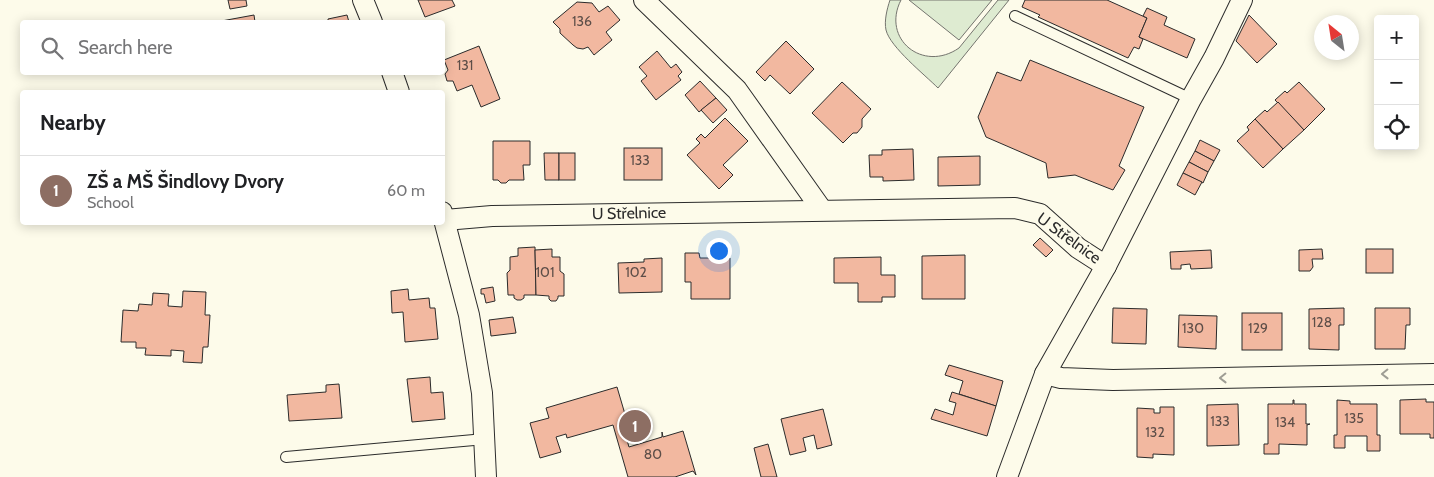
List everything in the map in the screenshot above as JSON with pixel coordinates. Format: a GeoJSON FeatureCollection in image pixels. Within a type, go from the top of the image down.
{"type":"FeatureCollection","features":[{"type":"Feature","properties":{"kind":"street"},"geometry":{"type":"LineString","coordinates":[[363,0],[371,20]]}},
{"type":"Feature","properties":{"kind":"street"},"geometry":{"type":"LineString","coordinates":[[644,0],[737,90],[822,210]]}},
{"type":"Feature","properties":{"kind":"street"},"geometry":{"type":"LineString","coordinates":[[1007,477],[1045,374],[1106,266],[1242,0]]}},
{"type":"Feature","properties":{"kind":"street"},"geometry":{"type":"LineString","coordinates":[[393,75],[398,90]]}},
{"type":"Feature","properties":{"kind":"street","name":"U Střelnice"},"geometry":{"type":"LineString","coordinates":[[445,216],[1015,208],[1040,214],[1078,248],[1106,266]]}},
{"type":"Feature","properties":{"kind":"street"},"geometry":{"type":"LineString","coordinates":[[445,220],[469,315],[482,393],[486,477]]}},
{"type":"Feature","properties":{"kind":"street"},"geometry":{"type":"LineString","coordinates":[[1045,374],[1060,378],[1113,380],[1434,374]]}},
{"type":"Feature","properties":{"kind":"lane"},"geometry":{"type":"LineString","coordinates":[[1015,16],[1191,99]]}},
{"type":"Feature","properties":{"kind":"lane"},"geometry":{"type":"LineString","coordinates":[[286,457],[485,439]]}},
{"type":"Feature","properties":{"kind":"green space"},"geometry":{"type":"Polygon","coordinates":[[[890,0],[901,0],[896,14],[897,27],[901,39],[909,48],[920,54],[932,57],[945,55],[959,48],[998,0],[1009,0],[938,88],[901,52],[889,37],[885,23],[890,0]]]}},
{"type":"Feature","properties":{"kind":"green space"},"geometry":{"type":"Polygon","coordinates":[[[909,0],[992,0],[959,40],[909,0]]]}},
{"type":"Feature","properties":{"kind":"building"},"geometry":{"type":"Polygon","coordinates":[[[228,0],[246,0],[247,6],[230,9],[228,0]]]}},
{"type":"Feature","properties":{"kind":"building"},"geometry":{"type":"Polygon","coordinates":[[[418,0],[452,0],[455,6],[425,17],[418,0]]]}},
{"type":"Feature","properties":{"kind":"building"},"geometry":{"type":"Polygon","coordinates":[[[1025,0],[1107,0],[1147,18],[1139,37],[1143,39],[1139,49],[1134,47],[1128,58],[1038,17],[1040,15],[1022,7],[1025,0]]]}},
{"type":"Feature","properties":{"kind":"building"},"geometry":{"type":"Polygon","coordinates":[[[577,2],[592,3],[599,12],[608,6],[620,20],[606,32],[612,40],[594,55],[588,47],[583,49],[573,45],[560,33],[560,29],[553,22],[577,2]]]}},
{"type":"Feature","properties":{"kind":"building"},"geometry":{"type":"Polygon","coordinates":[[[1147,8],[1167,17],[1164,25],[1195,39],[1187,58],[1139,37],[1147,18],[1143,16],[1147,8]]]}},
{"type":"Feature","properties":{"kind":"building"},"geometry":{"type":"Polygon","coordinates":[[[254,15],[255,20],[227,20],[254,15]]]}},
{"type":"Feature","properties":{"kind":"building"},"geometry":{"type":"Polygon","coordinates":[[[347,15],[348,20],[328,20],[347,15]]]}},
{"type":"Feature","properties":{"kind":"building"},"geometry":{"type":"Polygon","coordinates":[[[1249,15],[1277,44],[1257,63],[1236,41],[1249,15]]]}},
{"type":"Feature","properties":{"kind":"building"},"geometry":{"type":"Polygon","coordinates":[[[786,41],[814,69],[790,94],[770,75],[765,81],[756,72],[786,41]]]}},
{"type":"Feature","properties":{"kind":"building"},"geometry":{"type":"Polygon","coordinates":[[[479,46],[500,99],[481,107],[472,85],[457,91],[453,81],[447,81],[445,74],[448,70],[445,60],[479,46]]]}},
{"type":"Feature","properties":{"kind":"building"},"geometry":{"type":"Polygon","coordinates":[[[657,51],[671,68],[676,64],[682,72],[678,76],[681,80],[656,100],[641,81],[647,76],[639,67],[657,51]]]}},
{"type":"Feature","properties":{"kind":"building"},"geometry":{"type":"Polygon","coordinates":[[[1030,60],[1144,107],[1119,166],[1125,170],[1113,190],[1075,175],[1048,178],[1046,163],[986,137],[978,117],[997,72],[1021,81],[1030,60]]]}},
{"type":"Feature","properties":{"kind":"building"},"geometry":{"type":"Polygon","coordinates":[[[700,81],[716,98],[699,112],[685,95],[700,81]]]}},
{"type":"Feature","properties":{"kind":"building"},"geometry":{"type":"Polygon","coordinates":[[[842,82],[871,109],[862,119],[862,127],[843,143],[812,113],[842,82]]]}},
{"type":"Feature","properties":{"kind":"building"},"geometry":{"type":"Polygon","coordinates":[[[1299,82],[1325,109],[1304,130],[1275,100],[1285,91],[1287,93],[1299,82]]]}},
{"type":"Feature","properties":{"kind":"building"},"geometry":{"type":"Polygon","coordinates":[[[716,98],[727,110],[713,123],[701,110],[716,98]]]}},
{"type":"Feature","properties":{"kind":"building"},"geometry":{"type":"Polygon","coordinates":[[[1278,102],[1304,130],[1283,149],[1255,119],[1265,110],[1267,112],[1278,102]]]}},
{"type":"Feature","properties":{"kind":"building"},"geometry":{"type":"Polygon","coordinates":[[[725,118],[748,141],[723,165],[733,175],[719,189],[687,155],[700,143],[696,139],[701,134],[705,138],[725,118]]]}},
{"type":"Feature","properties":{"kind":"building"},"geometry":{"type":"Polygon","coordinates":[[[1255,119],[1283,149],[1263,168],[1237,141],[1249,130],[1247,127],[1255,119]]]}},
{"type":"Feature","properties":{"kind":"building"},"geometry":{"type":"Polygon","coordinates":[[[1200,140],[1220,150],[1214,161],[1195,151],[1200,140]]]}},
{"type":"Feature","properties":{"kind":"building"},"geometry":{"type":"Polygon","coordinates":[[[493,141],[530,141],[530,165],[523,165],[524,180],[509,180],[506,183],[501,183],[498,180],[493,180],[493,141]]]}},
{"type":"Feature","properties":{"kind":"building"},"geometry":{"type":"Polygon","coordinates":[[[624,148],[662,148],[662,180],[624,180],[624,148]]]}},
{"type":"Feature","properties":{"kind":"building"},"geometry":{"type":"Polygon","coordinates":[[[913,149],[914,180],[883,181],[883,177],[870,177],[869,155],[882,155],[882,150],[913,149]]]}},
{"type":"Feature","properties":{"kind":"building"},"geometry":{"type":"Polygon","coordinates":[[[1195,151],[1214,161],[1208,172],[1189,162],[1195,151]]]}},
{"type":"Feature","properties":{"kind":"building"},"geometry":{"type":"Polygon","coordinates":[[[544,153],[559,153],[559,180],[545,180],[544,153]]]}},
{"type":"Feature","properties":{"kind":"building"},"geometry":{"type":"Polygon","coordinates":[[[559,153],[575,153],[575,180],[559,180],[559,153]]]}},
{"type":"Feature","properties":{"kind":"building"},"geometry":{"type":"Polygon","coordinates":[[[980,156],[980,185],[938,186],[938,157],[980,156]]]}},
{"type":"Feature","properties":{"kind":"building"},"geometry":{"type":"Polygon","coordinates":[[[1189,162],[1208,172],[1203,183],[1183,173],[1189,162]]]}},
{"type":"Feature","properties":{"kind":"building"},"geometry":{"type":"Polygon","coordinates":[[[1183,173],[1202,182],[1195,195],[1177,185],[1183,173]]]}},
{"type":"Feature","properties":{"kind":"building"},"geometry":{"type":"Polygon","coordinates":[[[1040,238],[1053,250],[1046,257],[1033,245],[1040,238]]]}},
{"type":"Feature","properties":{"kind":"building"},"geometry":{"type":"Polygon","coordinates":[[[535,247],[536,295],[524,295],[524,298],[517,300],[514,298],[514,295],[508,295],[507,273],[510,270],[510,257],[518,256],[518,248],[535,247]]]}},
{"type":"Feature","properties":{"kind":"building"},"geometry":{"type":"Polygon","coordinates":[[[552,249],[552,257],[560,257],[560,271],[564,274],[564,296],[558,296],[556,301],[551,301],[549,296],[536,295],[535,250],[552,249]]]}},
{"type":"Feature","properties":{"kind":"building"},"geometry":{"type":"Polygon","coordinates":[[[1322,249],[1323,259],[1312,259],[1313,267],[1310,271],[1299,271],[1299,250],[1322,249]]]}},
{"type":"Feature","properties":{"kind":"building"},"geometry":{"type":"Polygon","coordinates":[[[1366,249],[1393,249],[1393,273],[1366,273],[1366,249]]]}},
{"type":"Feature","properties":{"kind":"building"},"geometry":{"type":"Polygon","coordinates":[[[1211,250],[1212,268],[1191,269],[1190,264],[1181,265],[1181,269],[1171,269],[1170,252],[1211,250]]]}},
{"type":"Feature","properties":{"kind":"building"},"geometry":{"type":"Polygon","coordinates":[[[685,253],[699,253],[700,258],[730,258],[730,299],[691,299],[691,282],[685,282],[685,253]]]}},
{"type":"Feature","properties":{"kind":"building"},"geometry":{"type":"Polygon","coordinates":[[[965,255],[965,299],[922,299],[922,256],[965,255]]]}},
{"type":"Feature","properties":{"kind":"building"},"geometry":{"type":"Polygon","coordinates":[[[881,257],[881,275],[895,275],[895,297],[882,297],[882,302],[858,302],[858,283],[834,283],[834,258],[881,257]]]}},
{"type":"Feature","properties":{"kind":"building"},"geometry":{"type":"Polygon","coordinates":[[[662,258],[662,292],[619,293],[618,263],[644,262],[644,259],[662,258]]]}},
{"type":"Feature","properties":{"kind":"building"},"geometry":{"type":"Polygon","coordinates":[[[493,287],[495,301],[486,303],[484,294],[481,294],[481,289],[493,287]]]}},
{"type":"Feature","properties":{"kind":"building"},"geometry":{"type":"Polygon","coordinates":[[[408,289],[409,300],[429,298],[430,308],[435,308],[438,339],[405,342],[403,312],[392,313],[391,291],[408,289]]]}},
{"type":"Feature","properties":{"kind":"building"},"geometry":{"type":"Polygon","coordinates":[[[183,291],[206,292],[205,315],[210,315],[208,347],[203,347],[202,363],[183,362],[184,351],[171,350],[171,356],[145,355],[146,348],[136,348],[136,342],[121,342],[123,310],[138,311],[139,304],[152,305],[153,293],[169,294],[168,306],[182,307],[183,291]]]}},
{"type":"Feature","properties":{"kind":"building"},"geometry":{"type":"Polygon","coordinates":[[[1113,308],[1147,309],[1146,344],[1112,343],[1113,308]]]}},
{"type":"Feature","properties":{"kind":"building"},"geometry":{"type":"Polygon","coordinates":[[[1344,308],[1344,325],[1339,325],[1339,350],[1309,349],[1309,309],[1344,308]]]}},
{"type":"Feature","properties":{"kind":"building"},"geometry":{"type":"Polygon","coordinates":[[[1375,308],[1410,308],[1410,325],[1406,325],[1405,349],[1375,349],[1375,308]]]}},
{"type":"Feature","properties":{"kind":"building"},"geometry":{"type":"Polygon","coordinates":[[[1242,313],[1282,313],[1282,350],[1242,350],[1242,313]]]}},
{"type":"Feature","properties":{"kind":"building"},"geometry":{"type":"Polygon","coordinates":[[[1179,315],[1217,316],[1216,349],[1178,347],[1179,315]]]}},
{"type":"Feature","properties":{"kind":"building"},"geometry":{"type":"Polygon","coordinates":[[[513,317],[516,333],[491,336],[489,320],[513,317]]]}},
{"type":"Feature","properties":{"kind":"building"},"geometry":{"type":"Polygon","coordinates":[[[949,365],[1003,381],[996,406],[959,394],[963,381],[945,375],[949,365]]]}},
{"type":"Feature","properties":{"kind":"building"},"geometry":{"type":"Polygon","coordinates":[[[430,377],[431,393],[443,392],[445,419],[412,422],[407,379],[430,377]]]}},
{"type":"Feature","properties":{"kind":"building"},"geometry":{"type":"Polygon","coordinates":[[[339,384],[342,418],[289,421],[287,395],[326,392],[326,385],[339,384]]]}},
{"type":"Feature","properties":{"kind":"building"},"geometry":{"type":"Polygon","coordinates":[[[617,387],[627,421],[622,423],[629,447],[662,437],[662,432],[663,437],[683,431],[696,475],[693,471],[675,477],[628,477],[613,425],[567,438],[566,434],[556,437],[561,452],[540,458],[530,423],[549,418],[546,408],[617,387]]]}},
{"type":"Feature","properties":{"kind":"building"},"geometry":{"type":"Polygon","coordinates":[[[952,392],[996,406],[987,436],[931,419],[935,409],[953,415],[956,403],[949,401],[952,392]]]}},
{"type":"Feature","properties":{"kind":"building"},"geometry":{"type":"Polygon","coordinates":[[[1426,399],[1426,402],[1434,402],[1434,438],[1430,438],[1430,434],[1400,434],[1400,400],[1426,399]]]}},
{"type":"Feature","properties":{"kind":"building"},"geometry":{"type":"Polygon","coordinates":[[[1293,400],[1294,404],[1306,404],[1306,424],[1310,424],[1307,425],[1307,445],[1279,444],[1279,454],[1264,454],[1264,444],[1268,444],[1268,404],[1293,404],[1293,400]]]}},
{"type":"Feature","properties":{"kind":"building"},"geometry":{"type":"Polygon","coordinates":[[[1337,400],[1350,401],[1350,404],[1377,404],[1377,435],[1380,435],[1380,451],[1367,451],[1367,436],[1345,436],[1345,448],[1334,448],[1334,435],[1337,435],[1337,400]]]}},
{"type":"Feature","properties":{"kind":"building"},"geometry":{"type":"Polygon","coordinates":[[[1238,404],[1239,445],[1207,446],[1207,405],[1238,404]]]}},
{"type":"Feature","properties":{"kind":"building"},"geometry":{"type":"Polygon","coordinates":[[[1160,407],[1174,407],[1174,455],[1153,454],[1153,458],[1137,457],[1137,408],[1154,409],[1154,413],[1160,413],[1160,407]]]}},
{"type":"Feature","properties":{"kind":"building"},"geometry":{"type":"Polygon","coordinates":[[[823,409],[832,445],[817,449],[814,435],[803,438],[806,451],[790,455],[781,419],[823,409]]]}},
{"type":"Feature","properties":{"kind":"building"},"geometry":{"type":"Polygon","coordinates":[[[768,444],[777,477],[761,477],[754,448],[768,444]]]}},
{"type":"Feature","properties":{"kind":"place","name":"ZŠ a MŠ Šindlovy Dvory"},"geometry":{"type":"Point","coordinates":[635,426]}}]}
